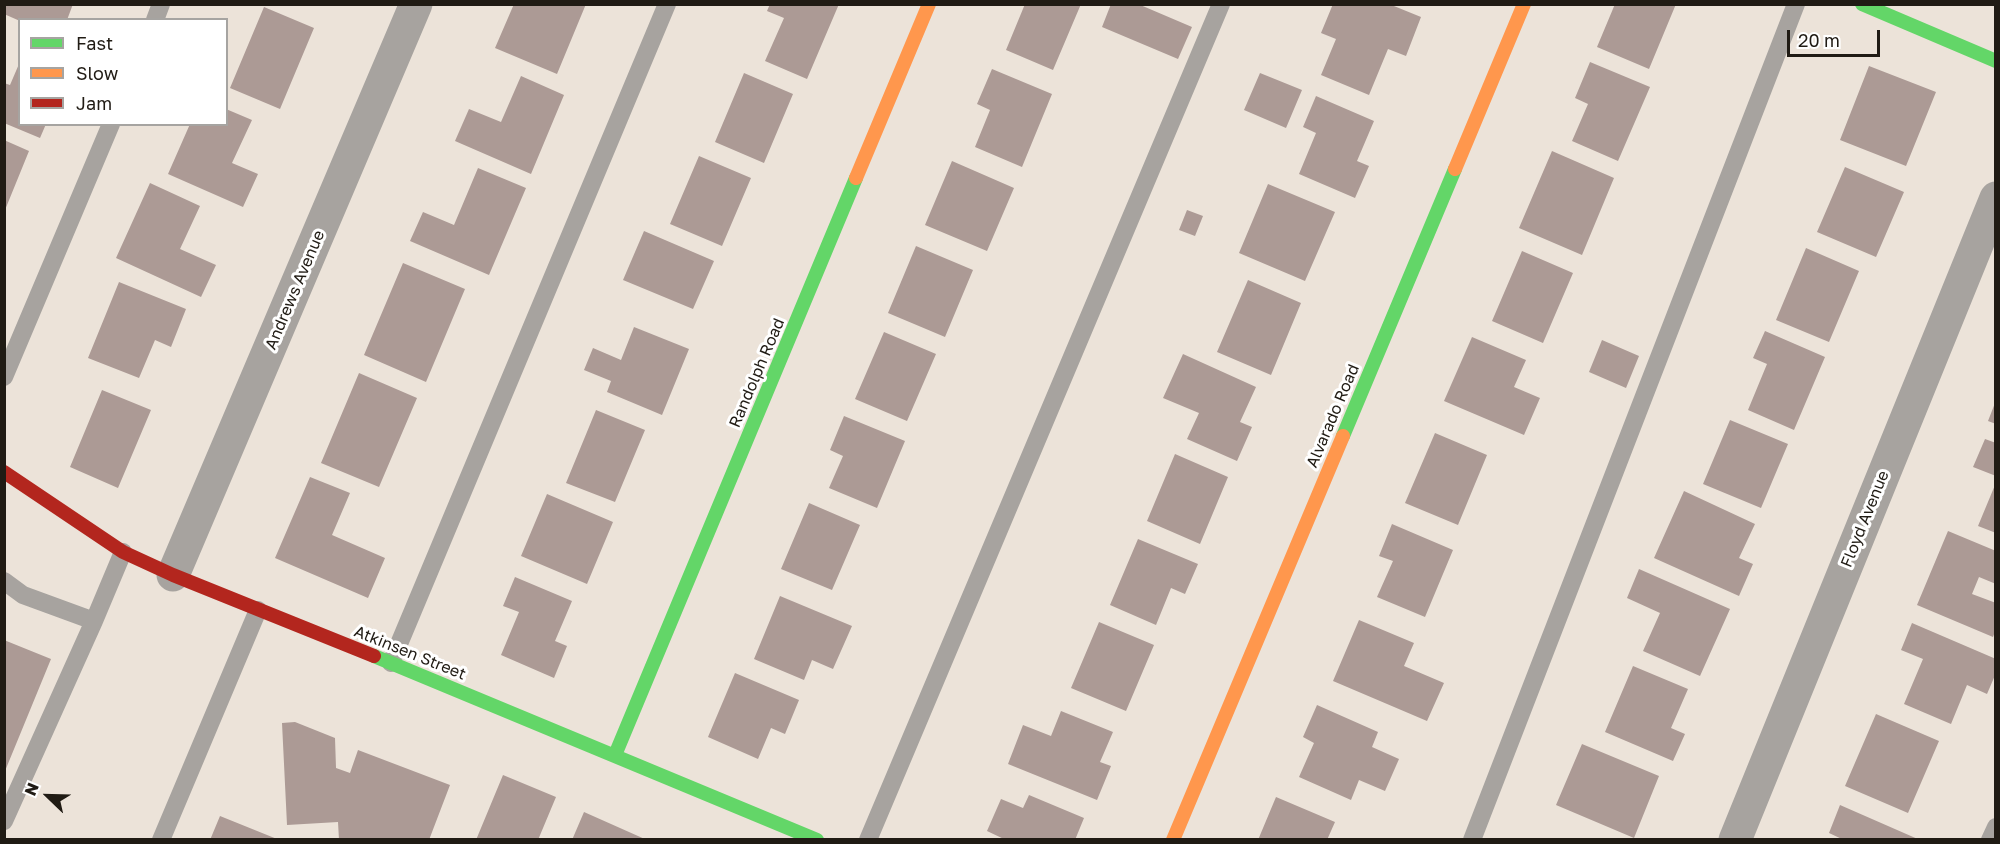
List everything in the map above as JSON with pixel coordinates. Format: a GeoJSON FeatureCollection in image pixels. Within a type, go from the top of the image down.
{"type":"FeatureCollection","features":[{"type":"Feature","properties":{"kind":"street","name":"Andrews Avenue"},"geometry":{"type":"LineString","coordinates":[[173,575],[416,4]]}},
{"type":"Feature","properties":{"kind":"street","name":"Randolph Road"},"geometry":{"type":"LineString","coordinates":[[615,755],[929,4]]}},
{"type":"Feature","properties":{"kind":"street","name":"Alvarado Road"},"geometry":{"type":"LineString","coordinates":[[1173,840],[1524,4]]}},
{"type":"Feature","properties":{"kind":"street"},"geometry":{"type":"LineString","coordinates":[[1862,4],[1995,61]]}},
{"type":"Feature","properties":{"kind":"street","name":"Floyd Avenue"},"geometry":{"type":"LineString","coordinates":[[1735,840],[1995,198]]}},
{"type":"Feature","properties":{"kind":"street","name":"Atkinsen Street"},"geometry":{"type":"LineString","coordinates":[[4,472],[123,552],[173,575],[817,840]]}},
{"type":"Feature","properties":{"kind":"lane"},"geometry":{"type":"LineString","coordinates":[[391,663],[667,4]]}},
{"type":"Feature","properties":{"kind":"lane"},"geometry":{"type":"LineString","coordinates":[[868,840],[1221,4]]}},
{"type":"Feature","properties":{"kind":"lane"},"geometry":{"type":"LineString","coordinates":[[1472,840],[1796,4]]}},
{"type":"Feature","properties":{"kind":"lane"},"geometry":{"type":"LineString","coordinates":[[4,377],[110,126]]}},
{"type":"Feature","properties":{"kind":"lane"},"geometry":{"type":"LineString","coordinates":[[4,820],[123,552]]}},
{"type":"Feature","properties":{"kind":"lane"},"geometry":{"type":"LineString","coordinates":[[4,581],[23,595],[94,621]]}},
{"type":"Feature","properties":{"kind":"lane"},"geometry":{"type":"LineString","coordinates":[[161,840],[258,610]]}},
{"type":"Feature","properties":{"kind":"lane"},"geometry":{"type":"LineString","coordinates":[[1990,840],[1995,827]]}},
{"type":"Feature","properties":{"kind":"building"},"geometry":{"type":"Polygon","coordinates":[[[5,4],[73,4],[68,18],[18,18],[18,20],[4,14],[5,4]]]}},
{"type":"Feature","properties":{"kind":"building"},"geometry":{"type":"Polygon","coordinates":[[[514,4],[586,4],[557,74],[495,48],[514,4]]]}},
{"type":"Feature","properties":{"kind":"building"},"geometry":{"type":"Polygon","coordinates":[[[770,4],[839,4],[807,79],[765,61],[784,18],[767,11],[770,4]]]}},
{"type":"Feature","properties":{"kind":"building"},"geometry":{"type":"Polygon","coordinates":[[[1025,4],[1081,4],[1053,70],[1006,50],[1025,4]]]}},
{"type":"Feature","properties":{"kind":"building"},"geometry":{"type":"Polygon","coordinates":[[[1111,4],[1138,4],[1192,27],[1178,59],[1102,27],[1111,4]]]}},
{"type":"Feature","properties":{"kind":"building"},"geometry":{"type":"Polygon","coordinates":[[[1333,4],[1389,4],[1421,17],[1406,56],[1388,49],[1369,95],[1321,75],[1336,39],[1321,33],[1333,4]]]}},
{"type":"Feature","properties":{"kind":"building"},"geometry":{"type":"Polygon","coordinates":[[[1615,4],[1676,4],[1649,69],[1597,47],[1615,4]]]}},
{"type":"Feature","properties":{"kind":"building"},"geometry":{"type":"Polygon","coordinates":[[[264,7],[314,28],[280,109],[230,88],[264,7]]]}},
{"type":"Feature","properties":{"kind":"building"},"geometry":{"type":"Polygon","coordinates":[[[1590,62],[1650,87],[1618,161],[1572,141],[1588,104],[1575,98],[1590,62]]]}},
{"type":"Feature","properties":{"kind":"building"},"geometry":{"type":"Polygon","coordinates":[[[18,66],[18,126],[45,126],[40,138],[4,123],[4,83],[10,85],[18,66]]]}},
{"type":"Feature","properties":{"kind":"building"},"geometry":{"type":"Polygon","coordinates":[[[1869,66],[1936,92],[1906,166],[1840,140],[1869,66]]]}},
{"type":"Feature","properties":{"kind":"building"},"geometry":{"type":"Polygon","coordinates":[[[992,69],[1052,94],[1022,167],[975,147],[990,110],[977,104],[992,69]]]}},
{"type":"Feature","properties":{"kind":"building"},"geometry":{"type":"Polygon","coordinates":[[[744,73],[793,94],[764,163],[715,142],[744,73]]]}},
{"type":"Feature","properties":{"kind":"building"},"geometry":{"type":"Polygon","coordinates":[[[1260,73],[1302,90],[1286,128],[1244,110],[1260,73]]]}},
{"type":"Feature","properties":{"kind":"building"},"geometry":{"type":"Polygon","coordinates":[[[521,76],[564,95],[531,174],[455,141],[469,109],[501,122],[521,76]]]}},
{"type":"Feature","properties":{"kind":"building"},"geometry":{"type":"Polygon","coordinates":[[[1316,96],[1374,121],[1357,161],[1369,166],[1355,198],[1299,174],[1316,133],[1303,127],[1316,96]]]}},
{"type":"Feature","properties":{"kind":"building"},"geometry":{"type":"Polygon","coordinates":[[[228,110],[252,120],[232,163],[258,174],[243,207],[168,174],[189,126],[228,126],[228,110]]]}},
{"type":"Feature","properties":{"kind":"building"},"geometry":{"type":"Polygon","coordinates":[[[4,140],[29,151],[5,210],[4,210],[4,140]]]}},
{"type":"Feature","properties":{"kind":"building"},"geometry":{"type":"Polygon","coordinates":[[[1552,151],[1614,178],[1582,255],[1519,228],[1552,151]]]}},
{"type":"Feature","properties":{"kind":"building"},"geometry":{"type":"Polygon","coordinates":[[[699,156],[751,178],[722,246],[670,224],[699,156]]]}},
{"type":"Feature","properties":{"kind":"building"},"geometry":{"type":"Polygon","coordinates":[[[952,161],[1014,188],[987,251],[925,225],[952,161]]]}},
{"type":"Feature","properties":{"kind":"building"},"geometry":{"type":"Polygon","coordinates":[[[1845,167],[1904,192],[1876,257],[1817,232],[1845,167]]]}},
{"type":"Feature","properties":{"kind":"building"},"geometry":{"type":"Polygon","coordinates":[[[478,168],[526,188],[489,275],[410,241],[423,212],[454,225],[478,168]]]}},
{"type":"Feature","properties":{"kind":"building"},"geometry":{"type":"Polygon","coordinates":[[[150,183],[200,206],[180,249],[216,265],[201,297],[116,258],[150,183]]]}},
{"type":"Feature","properties":{"kind":"building"},"geometry":{"type":"Polygon","coordinates":[[[1268,184],[1335,212],[1305,281],[1239,253],[1268,184]]]}},
{"type":"Feature","properties":{"kind":"building"},"geometry":{"type":"Polygon","coordinates":[[[1187,210],[1203,216],[1195,236],[1179,230],[1187,210]]]}},
{"type":"Feature","properties":{"kind":"building"},"geometry":{"type":"Polygon","coordinates":[[[644,231],[714,261],[693,309],[623,280],[644,231]]]}},
{"type":"Feature","properties":{"kind":"building"},"geometry":{"type":"Polygon","coordinates":[[[916,246],[973,270],[945,337],[888,313],[916,246]]]}},
{"type":"Feature","properties":{"kind":"building"},"geometry":{"type":"Polygon","coordinates":[[[1806,248],[1859,271],[1829,342],[1776,320],[1806,248]]]}},
{"type":"Feature","properties":{"kind":"building"},"geometry":{"type":"Polygon","coordinates":[[[1522,251],[1573,273],[1543,343],[1492,321],[1522,251]]]}},
{"type":"Feature","properties":{"kind":"building"},"geometry":{"type":"Polygon","coordinates":[[[403,263],[465,289],[426,382],[364,355],[403,263]]]}},
{"type":"Feature","properties":{"kind":"building"},"geometry":{"type":"Polygon","coordinates":[[[1248,280],[1301,303],[1271,375],[1217,352],[1248,280]]]}},
{"type":"Feature","properties":{"kind":"building"},"geometry":{"type":"Polygon","coordinates":[[[119,282],[186,309],[171,347],[155,340],[139,378],[88,358],[119,282]]]}},
{"type":"Feature","properties":{"kind":"building"},"geometry":{"type":"Polygon","coordinates":[[[634,327],[689,349],[662,415],[607,392],[611,381],[584,370],[593,348],[621,360],[634,327]]]}},
{"type":"Feature","properties":{"kind":"building"},"geometry":{"type":"Polygon","coordinates":[[[1765,331],[1825,357],[1794,430],[1748,410],[1767,364],[1753,358],[1765,331]]]}},
{"type":"Feature","properties":{"kind":"building"},"geometry":{"type":"Polygon","coordinates":[[[884,332],[936,354],[907,421],[855,399],[884,332]]]}},
{"type":"Feature","properties":{"kind":"building"},"geometry":{"type":"Polygon","coordinates":[[[1472,337],[1526,360],[1514,387],[1540,398],[1524,435],[1444,401],[1472,337]]]}},
{"type":"Feature","properties":{"kind":"building"},"geometry":{"type":"Polygon","coordinates":[[[1602,340],[1639,356],[1626,388],[1589,372],[1602,340]]]}},
{"type":"Feature","properties":{"kind":"building"},"geometry":{"type":"Polygon","coordinates":[[[1183,354],[1256,387],[1240,422],[1252,427],[1237,461],[1187,439],[1199,413],[1163,398],[1183,354]]]}},
{"type":"Feature","properties":{"kind":"building"},"geometry":{"type":"Polygon","coordinates":[[[359,373],[417,398],[379,487],[321,463],[359,373]]]}},
{"type":"Feature","properties":{"kind":"building"},"geometry":{"type":"Polygon","coordinates":[[[102,390],[151,410],[118,488],[70,467],[102,390]]]}},
{"type":"Feature","properties":{"kind":"building"},"geometry":{"type":"Polygon","coordinates":[[[1996,403],[1996,424],[1988,421],[1996,403]]]}},
{"type":"Feature","properties":{"kind":"building"},"geometry":{"type":"Polygon","coordinates":[[[596,410],[645,430],[615,502],[566,483],[596,410]]]}},
{"type":"Feature","properties":{"kind":"building"},"geometry":{"type":"Polygon","coordinates":[[[844,416],[905,441],[877,508],[829,488],[843,456],[830,450],[844,416]]]}},
{"type":"Feature","properties":{"kind":"building"},"geometry":{"type":"Polygon","coordinates":[[[1730,420],[1788,444],[1761,508],[1703,484],[1730,420]]]}},
{"type":"Feature","properties":{"kind":"building"},"geometry":{"type":"Polygon","coordinates":[[[1435,433],[1487,455],[1458,525],[1405,503],[1435,433]]]}},
{"type":"Feature","properties":{"kind":"building"},"geometry":{"type":"Polygon","coordinates":[[[1985,439],[1996,443],[1996,476],[1973,467],[1985,439]]]}},
{"type":"Feature","properties":{"kind":"building"},"geometry":{"type":"Polygon","coordinates":[[[1175,454],[1228,477],[1200,544],[1147,521],[1175,454]]]}},
{"type":"Feature","properties":{"kind":"building"},"geometry":{"type":"Polygon","coordinates":[[[310,477],[350,493],[332,535],[385,558],[368,598],[275,558],[310,477]]]}},
{"type":"Feature","properties":{"kind":"building"},"geometry":{"type":"Polygon","coordinates":[[[1996,485],[1996,533],[1978,526],[1996,485]]]}},
{"type":"Feature","properties":{"kind":"building"},"geometry":{"type":"Polygon","coordinates":[[[1684,491],[1755,524],[1739,558],[1753,564],[1739,596],[1654,558],[1684,491]]]}},
{"type":"Feature","properties":{"kind":"building"},"geometry":{"type":"Polygon","coordinates":[[[547,494],[613,522],[587,584],[521,556],[547,494]]]}},
{"type":"Feature","properties":{"kind":"building"},"geometry":{"type":"Polygon","coordinates":[[[809,503],[860,525],[832,590],[781,569],[809,503]]]}},
{"type":"Feature","properties":{"kind":"building"},"geometry":{"type":"Polygon","coordinates":[[[1392,524],[1453,550],[1425,617],[1377,597],[1393,561],[1379,556],[1392,524]]]}},
{"type":"Feature","properties":{"kind":"building"},"geometry":{"type":"Polygon","coordinates":[[[1948,531],[1996,551],[1996,584],[1979,577],[1972,594],[1996,603],[1996,629],[1993,637],[1917,605],[1948,531]]]}},
{"type":"Feature","properties":{"kind":"building"},"geometry":{"type":"Polygon","coordinates":[[[1138,539],[1198,564],[1185,594],[1171,588],[1156,625],[1110,605],[1138,539]]]}},
{"type":"Feature","properties":{"kind":"building"},"geometry":{"type":"Polygon","coordinates":[[[1639,569],[1730,609],[1700,676],[1643,651],[1660,613],[1627,598],[1639,569]]]}},
{"type":"Feature","properties":{"kind":"building"},"geometry":{"type":"Polygon","coordinates":[[[515,577],[572,601],[555,641],[567,646],[554,678],[501,655],[519,612],[503,606],[515,577]]]}},
{"type":"Feature","properties":{"kind":"building"},"geometry":{"type":"Polygon","coordinates":[[[780,596],[852,626],[833,669],[812,660],[804,680],[754,659],[780,596]]]}},
{"type":"Feature","properties":{"kind":"building"},"geometry":{"type":"Polygon","coordinates":[[[1359,620],[1414,643],[1404,666],[1444,683],[1427,721],[1333,681],[1359,620]]]}},
{"type":"Feature","properties":{"kind":"building"},"geometry":{"type":"Polygon","coordinates":[[[1099,622],[1154,645],[1126,711],[1071,688],[1099,622]]]}},
{"type":"Feature","properties":{"kind":"building"},"geometry":{"type":"Polygon","coordinates":[[[1912,623],[1996,659],[1996,673],[1987,694],[1967,685],[1951,724],[1904,704],[1923,659],[1901,650],[1912,623]]]}},
{"type":"Feature","properties":{"kind":"building"},"geometry":{"type":"Polygon","coordinates":[[[4,640],[51,659],[5,771],[4,771],[4,640]]]}},
{"type":"Feature","properties":{"kind":"building"},"geometry":{"type":"Polygon","coordinates":[[[1633,666],[1688,689],[1671,728],[1685,734],[1673,761],[1605,732],[1633,666]]]}},
{"type":"Feature","properties":{"kind":"building"},"geometry":{"type":"Polygon","coordinates":[[[735,673],[799,700],[785,734],[771,728],[758,759],[708,737],[735,673]]]}},
{"type":"Feature","properties":{"kind":"building"},"geometry":{"type":"Polygon","coordinates":[[[1317,705],[1378,732],[1372,747],[1399,759],[1385,791],[1359,780],[1351,800],[1299,777],[1314,743],[1303,737],[1317,705]]]}},
{"type":"Feature","properties":{"kind":"building"},"geometry":{"type":"Polygon","coordinates":[[[1061,711],[1113,732],[1100,762],[1111,766],[1097,800],[1008,764],[1023,725],[1051,736],[1061,711]]]}},
{"type":"Feature","properties":{"kind":"building"},"geometry":{"type":"Polygon","coordinates":[[[1876,714],[1939,741],[1908,813],[1845,786],[1876,714]]]}},
{"type":"Feature","properties":{"kind":"building"},"geometry":{"type":"Polygon","coordinates":[[[295,722],[335,738],[336,768],[350,773],[358,750],[450,785],[429,840],[339,840],[338,822],[287,825],[282,723],[295,722]]]}},
{"type":"Feature","properties":{"kind":"building"},"geometry":{"type":"Polygon","coordinates":[[[1582,744],[1659,776],[1634,838],[1556,805],[1582,744]]]}},
{"type":"Feature","properties":{"kind":"building"},"geometry":{"type":"Polygon","coordinates":[[[503,775],[556,797],[538,840],[476,840],[503,775]]]}},
{"type":"Feature","properties":{"kind":"building"},"geometry":{"type":"Polygon","coordinates":[[[1029,795],[1084,818],[1075,840],[1006,840],[987,831],[1001,799],[1023,808],[1029,795]]]}},
{"type":"Feature","properties":{"kind":"building"},"geometry":{"type":"Polygon","coordinates":[[[1276,797],[1335,822],[1327,840],[1258,840],[1276,797]]]}},
{"type":"Feature","properties":{"kind":"building"},"geometry":{"type":"Polygon","coordinates":[[[1840,805],[1920,840],[1844,840],[1829,833],[1840,805]]]}},
{"type":"Feature","properties":{"kind":"building"},"geometry":{"type":"Polygon","coordinates":[[[584,812],[647,840],[572,840],[584,812]]]}},
{"type":"Feature","properties":{"kind":"building"},"geometry":{"type":"Polygon","coordinates":[[[220,816],[277,839],[277,840],[210,840],[220,816]]]}},
{"type":"Feature","properties":{"kind":"traffic: fast"},"geometry":{"type":"LineString","coordinates":[[1862,4],[1996,61]]}},
{"type":"Feature","properties":{"kind":"traffic: fast"},"geometry":{"type":"LineString","coordinates":[[1343,436],[1455,169]]}},
{"type":"Feature","properties":{"kind":"traffic: fast"},"geometry":{"type":"LineString","coordinates":[[615,755],[856,178]]}},
{"type":"Feature","properties":{"kind":"traffic: fast"},"geometry":{"type":"LineString","coordinates":[[374,656],[817,840]]}},
{"type":"Feature","properties":{"kind":"traffic: slow"},"geometry":{"type":"LineString","coordinates":[[856,178],[929,4]]}},
{"type":"Feature","properties":{"kind":"traffic: slow"},"geometry":{"type":"LineString","coordinates":[[1455,169],[1524,4]]}},
{"type":"Feature","properties":{"kind":"traffic: slow"},"geometry":{"type":"LineString","coordinates":[[1173,840],[1343,436]]}},
{"type":"Feature","properties":{"kind":"traffic: jam"},"geometry":{"type":"LineString","coordinates":[[4,472],[123,552],[173,575],[374,656]]}}]}
